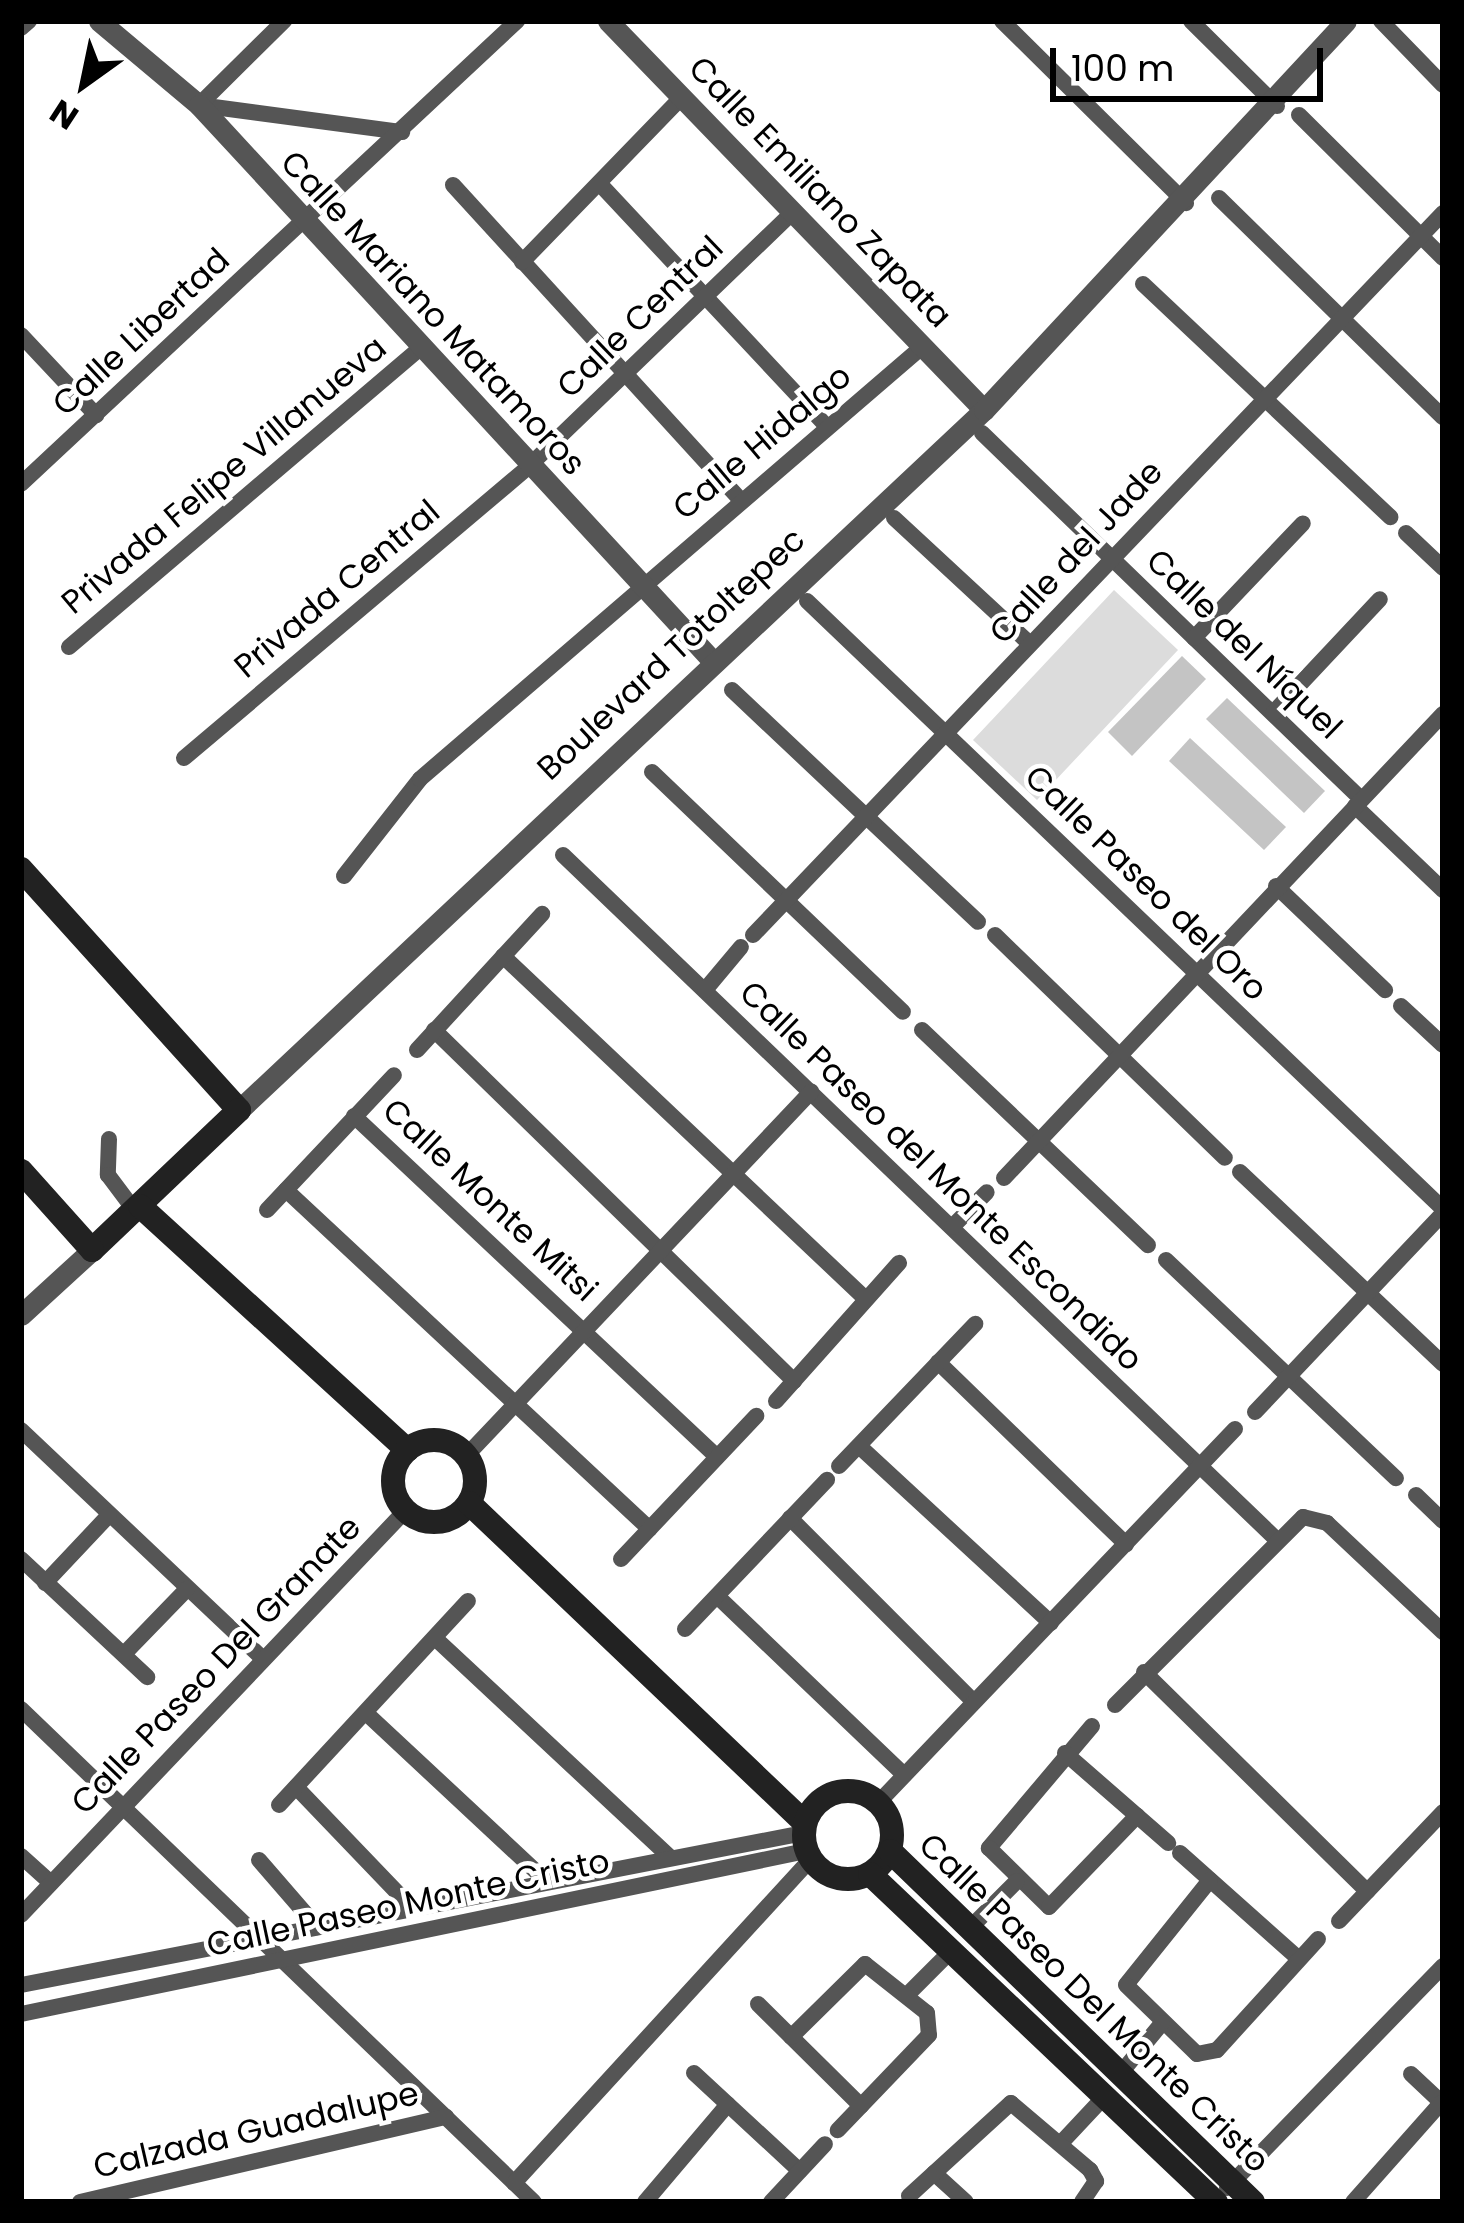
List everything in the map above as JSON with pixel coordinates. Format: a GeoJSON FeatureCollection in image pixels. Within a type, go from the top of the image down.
{"type":"FeatureCollection","features":[{"type":"Feature","properties":{"kind":"main road"},"geometry":{"type":"LineString","coordinates":[[21,869],[239,1110]]}},
{"type":"Feature","properties":{"kind":"main road","name":"Boulevard Totoltepec"},"geometry":{"type":"LineString","coordinates":[[92,1250],[239,1110]]}},
{"type":"Feature","properties":{"kind":"main road"},"geometry":{"type":"LineString","coordinates":[[21,1171],[92,1250]]}},
{"type":"Feature","properties":{"kind":"main road"},"geometry":{"type":"LineString","coordinates":[[137,1208],[407,1450]]}},
{"type":"Feature","properties":{"kind":"main road"},"geometry":{"type":"LineString","coordinates":[[469,1503],[439,1521],[406,1510],[394,1473],[407,1450],[444,1441],[466,1456],[469,1503],[807,1842],[831,1876],[870,1874],[890,1851],[878,1803],[833,1793],[807,1842]]}},
{"type":"Feature","properties":{"kind":"main road","name":"Calle Paseo Del Monte Cristo"},"geometry":{"type":"LineString","coordinates":[[890,1851],[960,1940],[1106,2096],[1220,2197],[1253,2202]]}},
{"type":"Feature","properties":{"kind":"main road","name":"Calle Paseo Del Monte Cristo"},"geometry":{"type":"LineString","coordinates":[[870,1874],[960,1940],[1120,2074],[1220,2197]]}},
{"type":"Feature","properties":{"kind":"street"},"geometry":{"type":"LineString","coordinates":[[21,28],[28,21]]}},
{"type":"Feature","properties":{"kind":"street","name":"Calle Mariano Matamoros"},"geometry":{"type":"LineString","coordinates":[[99,21],[199,105],[302,224],[711,659]]}},
{"type":"Feature","properties":{"kind":"street"},"geometry":{"type":"LineString","coordinates":[[199,105],[284,21]]}},
{"type":"Feature","properties":{"kind":"street","name":"Calle Libertad"},"geometry":{"type":"LineString","coordinates":[[21,484],[517,21]]}},
{"type":"Feature","properties":{"kind":"street","name":"Calle Emiliano Zapata"},"geometry":{"type":"LineString","coordinates":[[608,21],[984,410]]}},
{"type":"Feature","properties":{"kind":"street"},"geometry":{"type":"LineString","coordinates":[[1002,21],[1186,203]]}},
{"type":"Feature","properties":{"kind":"street"},"geometry":{"type":"LineString","coordinates":[[1192,21],[1277,106]]}},
{"type":"Feature","properties":{"kind":"street","name":"Boulevard Totoltepec"},"geometry":{"type":"LineString","coordinates":[[239,1110],[711,659],[984,410],[1277,106],[1346,21]]}},
{"type":"Feature","properties":{"kind":"street"},"geometry":{"type":"LineString","coordinates":[[1381,21],[1443,85]]}},
{"type":"Feature","properties":{"kind":"street"},"geometry":{"type":"LineString","coordinates":[[522,262],[682,97]]}},
{"type":"Feature","properties":{"kind":"street"},"geometry":{"type":"LineString","coordinates":[[199,105],[402,132]]}},
{"type":"Feature","properties":{"kind":"street"},"geometry":{"type":"LineString","coordinates":[[1299,115],[1443,258]]}},
{"type":"Feature","properties":{"kind":"street"},"geometry":{"type":"LineString","coordinates":[[599,183],[826,427]]}},
{"type":"Feature","properties":{"kind":"street"},"geometry":{"type":"LineString","coordinates":[[453,185],[740,499]]}},
{"type":"Feature","properties":{"kind":"street"},"geometry":{"type":"LineString","coordinates":[[1219,198],[1443,417]]}},
{"type":"Feature","properties":{"kind":"street","name":"Calle Central"},"geometry":{"type":"LineString","coordinates":[[529,466],[793,212]]}},
{"type":"Feature","properties":{"kind":"street","name":"Calle del Jade"},"geometry":{"type":"LineString","coordinates":[[705,990],[1264,396],[1443,213]]}},
{"type":"Feature","properties":{"kind":"street"},"geometry":{"type":"LineString","coordinates":[[1143,284],[1390,517]]}},
{"type":"Feature","properties":{"kind":"street"},"geometry":{"type":"LineString","coordinates":[[21,335],[96,415]]}},
{"type":"Feature","properties":{"kind":"street","name":"Calle Hidalgo"},"geometry":{"type":"LineString","coordinates":[[344,876],[419,779],[639,583],[923,346]]}},
{"type":"Feature","properties":{"kind":"street","name":"Privada Felipe Villanueva"},"geometry":{"type":"LineString","coordinates":[[69,647],[419,349]]}},
{"type":"Feature","properties":{"kind":"street","name":"Calle del Níquel"},"geometry":{"type":"LineString","coordinates":[[982,433],[1273,713],[1443,890]]}},
{"type":"Feature","properties":{"kind":"street","name":"Privada Central"},"geometry":{"type":"LineString","coordinates":[[184,758],[529,466]]}},
{"type":"Feature","properties":{"kind":"street"},"geometry":{"type":"LineString","coordinates":[[894,518],[1030,644]]}},
{"type":"Feature","properties":{"kind":"street"},"geometry":{"type":"LineString","coordinates":[[1194,638],[1303,523]]}},
{"type":"Feature","properties":{"kind":"street"},"geometry":{"type":"LineString","coordinates":[[1406,533],[1443,568]]}},
{"type":"Feature","properties":{"kind":"street"},"geometry":{"type":"LineString","coordinates":[[1273,713],[1380,599]]}},
{"type":"Feature","properties":{"kind":"street","name":"Calle Paseo del Oro"},"geometry":{"type":"LineString","coordinates":[[808,601],[1443,1211]]}},
{"type":"Feature","properties":{"kind":"street"},"geometry":{"type":"LineString","coordinates":[[732,690],[979,922]]}},
{"type":"Feature","properties":{"kind":"street"},"geometry":{"type":"LineString","coordinates":[[1004,1178],[1276,886],[1441,721]]}},
{"type":"Feature","properties":{"kind":"street"},"geometry":{"type":"LineString","coordinates":[[652,772],[903,1012]]}},
{"type":"Feature","properties":{"kind":"street","name":"Calle Paseo del Monte Escondido"},"geometry":{"type":"LineString","coordinates":[[563,855],[1277,1540]]}},
{"type":"Feature","properties":{"kind":"street"},"geometry":{"type":"LineString","coordinates":[[1276,886],[1385,990]]}},
{"type":"Feature","properties":{"kind":"street"},"geometry":{"type":"LineString","coordinates":[[417,1050],[542,914]]}},
{"type":"Feature","properties":{"kind":"street"},"geometry":{"type":"LineString","coordinates":[[995,935],[1225,1158]]}},
{"type":"Feature","properties":{"kind":"street"},"geometry":{"type":"LineString","coordinates":[[503,956],[737,1169],[866,1299]]}},
{"type":"Feature","properties":{"kind":"street"},"geometry":{"type":"LineString","coordinates":[[1402,1006],[1443,1045]]}},
{"type":"Feature","properties":{"kind":"street"},"geometry":{"type":"LineString","coordinates":[[434,1030],[794,1381]]}},
{"type":"Feature","properties":{"kind":"street"},"geometry":{"type":"LineString","coordinates":[[922,1030],[1148,1245]]}},
{"type":"Feature","properties":{"kind":"street"},"geometry":{"type":"LineString","coordinates":[[267,1210],[394,1075]]}},
{"type":"Feature","properties":{"kind":"street"},"geometry":{"type":"LineString","coordinates":[[466,1456],[811,1092]]}},
{"type":"Feature","properties":{"kind":"street","name":"Calle Monte Mitsi"},"geometry":{"type":"LineString","coordinates":[[354,1116],[585,1328],[717,1457]]}},
{"type":"Feature","properties":{"kind":"street"},"geometry":{"type":"LineString","coordinates":[[109,1139],[108,1175],[137,1208]]}},
{"type":"Feature","properties":{"kind":"street"},"geometry":{"type":"LineString","coordinates":[[1240,1172],[1443,1364]]}},
{"type":"Feature","properties":{"kind":"street"},"geometry":{"type":"LineString","coordinates":[[286,1190],[649,1529]]}},
{"type":"Feature","properties":{"kind":"street"},"geometry":{"type":"LineString","coordinates":[[952,1227],[987,1192]]}},
{"type":"Feature","properties":{"kind":"street"},"geometry":{"type":"LineString","coordinates":[[1255,1412],[1443,1211]]}},
{"type":"Feature","properties":{"kind":"street","name":"Boulevard Totoltepec"},"geometry":{"type":"LineString","coordinates":[[21,1315],[92,1250]]}},
{"type":"Feature","properties":{"kind":"street"},"geometry":{"type":"LineString","coordinates":[[1166,1260],[1396,1478]]}},
{"type":"Feature","properties":{"kind":"street"},"geometry":{"type":"LineString","coordinates":[[776,1401],[899,1263]]}},
{"type":"Feature","properties":{"kind":"street"},"geometry":{"type":"LineString","coordinates":[[685,1629],[975,1324]]}},
{"type":"Feature","properties":{"kind":"street"},"geometry":{"type":"LineString","coordinates":[[938,1362],[1126,1544]]}},
{"type":"Feature","properties":{"kind":"street"},"geometry":{"type":"LineString","coordinates":[[621,1559],[756,1416]]}},
{"type":"Feature","properties":{"kind":"street"},"geometry":{"type":"LineString","coordinates":[[878,1803],[1234,1429]]}},
{"type":"Feature","properties":{"kind":"street"},"geometry":{"type":"LineString","coordinates":[[25,1442],[263,1659]]}},
{"type":"Feature","properties":{"kind":"street"},"geometry":{"type":"LineString","coordinates":[[859,1446],[1051,1623]]}},
{"type":"Feature","properties":{"kind":"street"},"geometry":{"type":"LineString","coordinates":[[1415,1496],[1443,1521]]}},
{"type":"Feature","properties":{"kind":"street","name":"Calle Paseo Del Granate"},"geometry":{"type":"LineString","coordinates":[[21,1915],[406,1510]]}},
{"type":"Feature","properties":{"kind":"street"},"geometry":{"type":"LineString","coordinates":[[45,1583],[109,1515]]}},
{"type":"Feature","properties":{"kind":"street"},"geometry":{"type":"LineString","coordinates":[[1114,1705],[1277,1540],[1316,1516],[1443,1632]]}},
{"type":"Feature","properties":{"kind":"street"},"geometry":{"type":"LineString","coordinates":[[790,1518],[974,1702]]}},
{"type":"Feature","properties":{"kind":"street"},"geometry":{"type":"LineString","coordinates":[[21,1558],[147,1677]]}},
{"type":"Feature","properties":{"kind":"street"},"geometry":{"type":"LineString","coordinates":[[124,1654],[187,1589]]}},
{"type":"Feature","properties":{"kind":"street"},"geometry":{"type":"LineString","coordinates":[[717,1596],[904,1775]]}},
{"type":"Feature","properties":{"kind":"street"},"geometry":{"type":"LineString","coordinates":[[279,1805],[468,1601]]}},
{"type":"Feature","properties":{"kind":"street"},"geometry":{"type":"LineString","coordinates":[[436,1639],[669,1856]]}},
{"type":"Feature","properties":{"kind":"street"},"geometry":{"type":"LineString","coordinates":[[1144,1672],[1367,1891]]}},
{"type":"Feature","properties":{"kind":"street"},"geometry":{"type":"LineString","coordinates":[[21,1709],[534,2202]]}},
{"type":"Feature","properties":{"kind":"street"},"geometry":{"type":"LineString","coordinates":[[366,1714],[546,1881]]}},
{"type":"Feature","properties":{"kind":"street"},"geometry":{"type":"LineString","coordinates":[[1092,1726],[992,1838],[1017,1881],[1041,1904],[1058,1903],[1137,1816]]}},
{"type":"Feature","properties":{"kind":"street"},"geometry":{"type":"LineString","coordinates":[[1065,1753],[1299,1959]]}},
{"type":"Feature","properties":{"kind":"street"},"geometry":{"type":"LineString","coordinates":[[296,1787],[412,1909]]}},
{"type":"Feature","properties":{"kind":"street"},"geometry":{"type":"LineString","coordinates":[[1339,1922],[1443,1812]]}},
{"type":"Feature","properties":{"kind":"street"},"geometry":{"type":"LineString","coordinates":[[514,2183],[807,1842]]}},
{"type":"Feature","properties":{"kind":"street","name":"Calle Paseo Monte Cristo"},"geometry":{"type":"LineString","coordinates":[[21,1985],[669,1856],[807,1842]]}},
{"type":"Feature","properties":{"kind":"street","name":"Calle Paseo Monte Cristo"},"geometry":{"type":"LineString","coordinates":[[21,2014],[807,1842]]}},
{"type":"Feature","properties":{"kind":"street"},"geometry":{"type":"LineString","coordinates":[[21,1856],[51,1883]]}},
{"type":"Feature","properties":{"kind":"street"},"geometry":{"type":"LineString","coordinates":[[259,1860],[317,1927]]}},
{"type":"Feature","properties":{"kind":"street"},"geometry":{"type":"LineString","coordinates":[[1210,1880],[1131,1970],[1126,1985],[1162,2023],[1207,2056],[1318,1939]]}},
{"type":"Feature","properties":{"kind":"street"},"geometry":{"type":"LineString","coordinates":[[908,1994],[1017,1881]]}},
{"type":"Feature","properties":{"kind":"street"},"geometry":{"type":"LineString","coordinates":[[771,2202],[929,2035],[928,2013],[865,1964],[791,2036]]}},
{"type":"Feature","properties":{"kind":"street"},"geometry":{"type":"LineString","coordinates":[[1220,2197],[1443,1966]]}},
{"type":"Feature","properties":{"kind":"street"},"geometry":{"type":"LineString","coordinates":[[758,2004],[861,2106]]}},
{"type":"Feature","properties":{"kind":"street"},"geometry":{"type":"LineString","coordinates":[[1120,2074],[1162,2023]]}},
{"type":"Feature","properties":{"kind":"street"},"geometry":{"type":"LineString","coordinates":[[694,2073],[800,2171]]}},
{"type":"Feature","properties":{"kind":"street"},"geometry":{"type":"LineString","coordinates":[[1353,2202],[1442,2103],[1411,2074]]}},
{"type":"Feature","properties":{"kind":"street"},"geometry":{"type":"LineString","coordinates":[[1062,2142],[1106,2096]]}},
{"type":"Feature","properties":{"kind":"street"},"geometry":{"type":"LineString","coordinates":[[909,2196],[1011,2102],[1062,2142],[1096,2182],[1082,2202]]}},
{"type":"Feature","properties":{"kind":"street"},"geometry":{"type":"LineString","coordinates":[[644,2202],[728,2104]]}},
{"type":"Feature","properties":{"kind":"street","name":"Calzada Guadalupe"},"geometry":{"type":"LineString","coordinates":[[80,2202],[446,2117]]}},
{"type":"Feature","properties":{"kind":"street"},"geometry":{"type":"LineString","coordinates":[[934,2173],[966,2202]]}},
{"type":"Feature","properties":{"kind":"shaded area"},"geometry":{"type":"Polygon","coordinates":[[[1114,590],[1178,650],[1037,800],[973,740],[1114,590]]]}},
{"type":"Feature","properties":{"kind":"building"},"geometry":{"type":"Polygon","coordinates":[[[1182,656],[1206,679],[1132,756],[1108,732],[1182,656]]]}},
{"type":"Feature","properties":{"kind":"building"},"geometry":{"type":"Polygon","coordinates":[[[1227,698],[1325,791],[1304,813],[1206,719],[1227,698]]]}},
{"type":"Feature","properties":{"kind":"building"},"geometry":{"type":"Polygon","coordinates":[[[1190,738],[1286,827],[1264,850],[1169,761],[1190,738]]]}}]}
